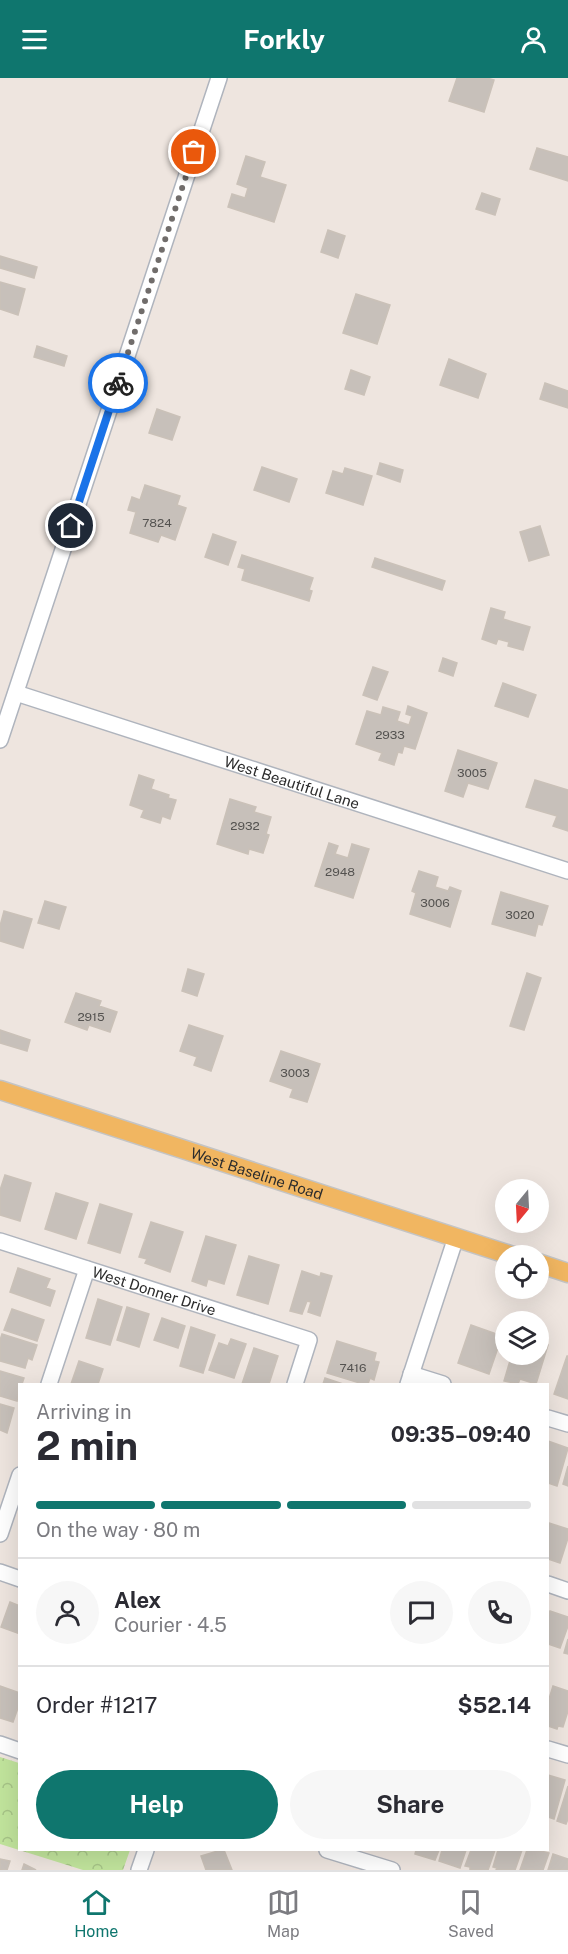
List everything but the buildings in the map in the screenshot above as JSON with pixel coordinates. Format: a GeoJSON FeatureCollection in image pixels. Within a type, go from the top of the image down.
{"type":"FeatureCollection","features":[{"type":"Feature","properties":{"kind":"main road","name":"West Baseline Road"},"geometry":{"type":"LineString","coordinates":[[0,1090],[495,1250]]}},
{"type":"Feature","properties":{"kind":"main road"},"geometry":{"type":"LineString","coordinates":[[549,1267],[568,1273]]}},
{"type":"Feature","properties":{"kind":"street"},"geometry":{"type":"LineString","coordinates":[[0,740],[219,78]]}},
{"type":"Feature","properties":{"kind":"street","name":"West Beautiful Lane"},"geometry":{"type":"LineString","coordinates":[[16,693],[568,871]]}},
{"type":"Feature","properties":{"kind":"street"},"geometry":{"type":"LineString","coordinates":[[436,1383],[409,1379],[456,1237]]}},
{"type":"Feature","properties":{"kind":"street","name":"West Donner Drive"},"geometry":{"type":"LineString","coordinates":[[0,1242],[309,1340],[295,1383]]}},
{"type":"Feature","properties":{"kind":"street"},"geometry":{"type":"LineString","coordinates":[[49,1383],[87,1269]]}},
{"type":"Feature","properties":{"kind":"street"},"geometry":{"type":"LineString","coordinates":[[549,1418],[568,1425]]}},
{"type":"Feature","properties":{"kind":"street"},"geometry":{"type":"LineString","coordinates":[[0,1534],[18,1481]]}},
{"type":"Feature","properties":{"kind":"street"},"geometry":{"type":"LineString","coordinates":[[0,1572],[18,1578]]}},
{"type":"Feature","properties":{"kind":"street"},"geometry":{"type":"LineString","coordinates":[[549,1584],[568,1590]]}},
{"type":"Feature","properties":{"kind":"street"},"geometry":{"type":"LineString","coordinates":[[0,1744],[18,1749]]}},
{"type":"Feature","properties":{"kind":"street"},"geometry":{"type":"LineString","coordinates":[[549,1749],[568,1755]]}},
{"type":"Feature","properties":{"kind":"street"},"geometry":{"type":"LineString","coordinates":[[139,1870],[146,1851]]}},
{"type":"Feature","properties":{"kind":"street"},"geometry":{"type":"LineString","coordinates":[[330,1851],[392,1870]]}},
{"type":"Feature","properties":{"kind":"green space"},"geometry":{"type":"Polygon","coordinates":[[[0,1757],[18,1763],[18,1850],[0,1844],[0,1757]]]}},
{"type":"Feature","properties":{"kind":"green space"},"geometry":{"type":"Polygon","coordinates":[[[22,1851],[130,1851],[123,1870],[83,1870],[22,1851]]]}},
{"type":"Feature","properties":{"kind":"way so far"},"geometry":{"type":"LineString","coordinates":[[118,383],[194,152]]}},
{"type":"Feature","properties":{"kind":"route"},"geometry":{"type":"LineString","coordinates":[[71,526],[118,383]]}}]}
